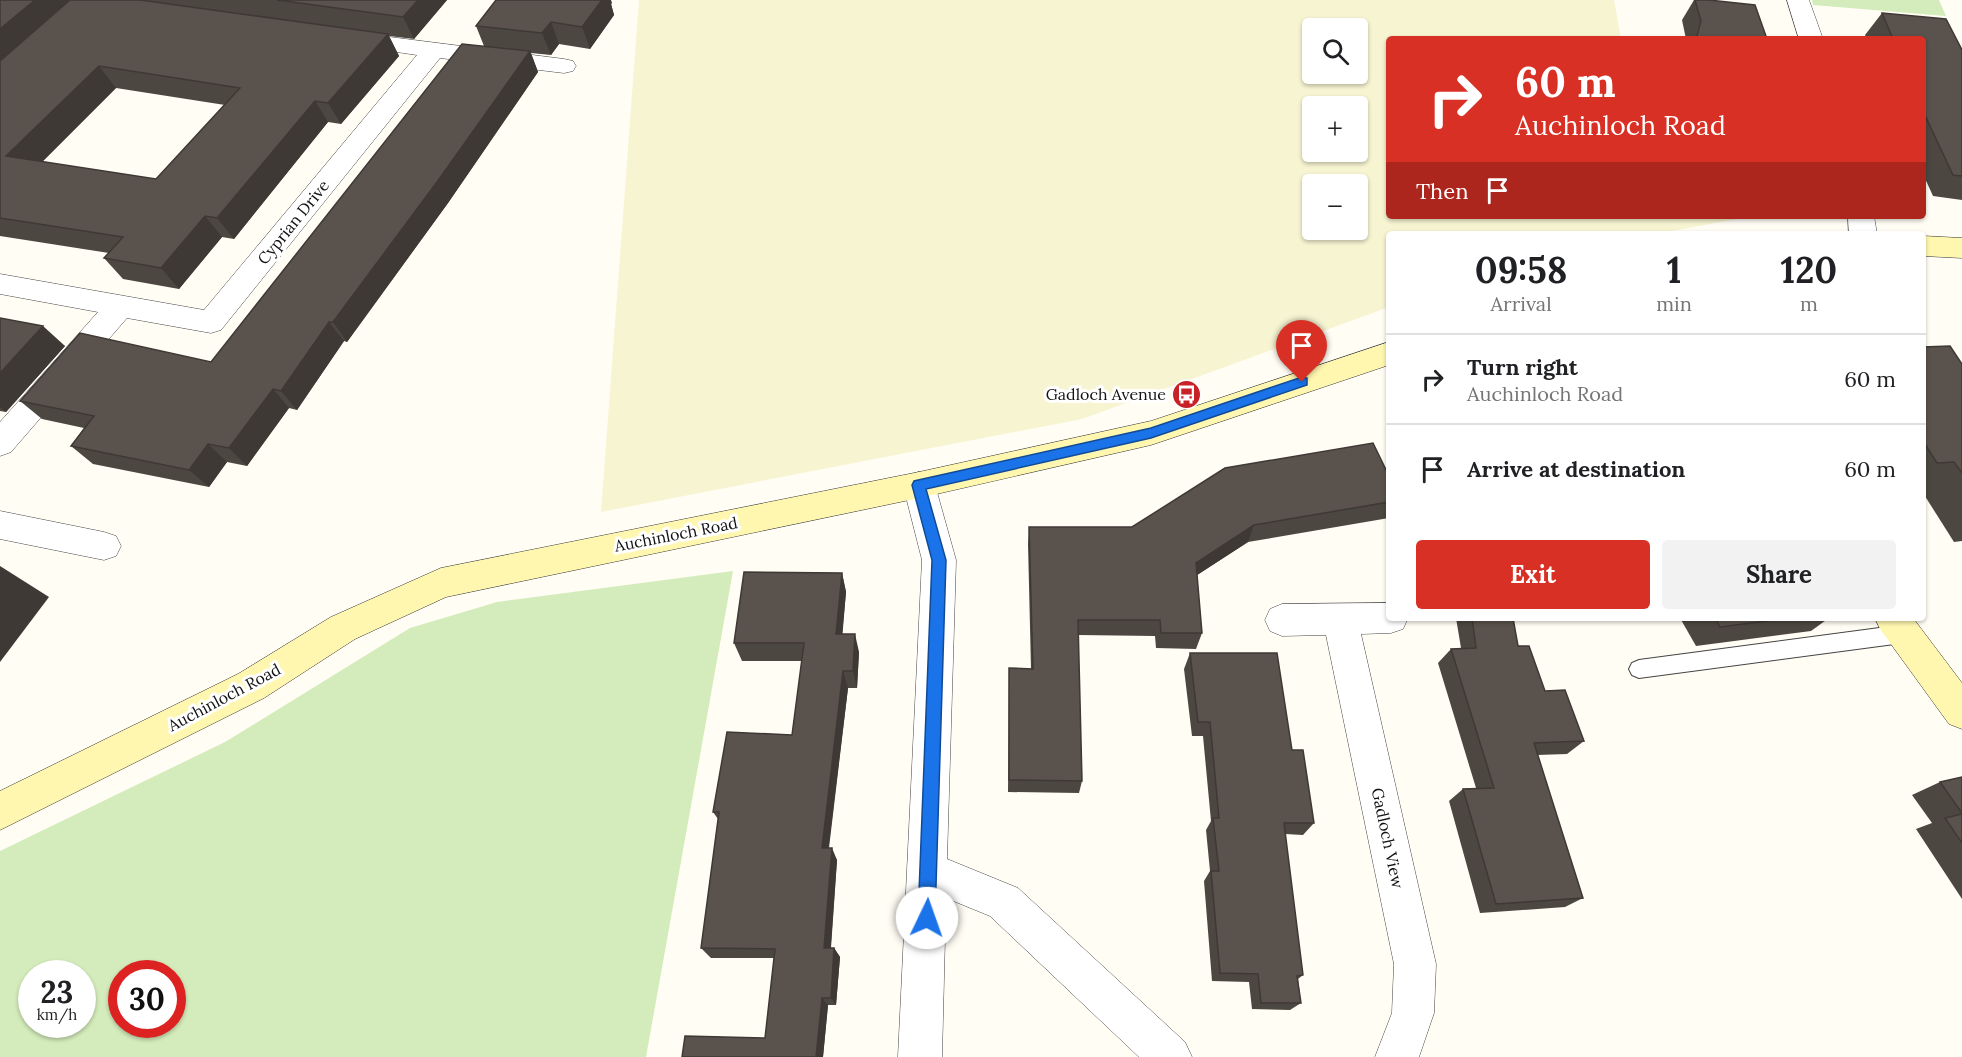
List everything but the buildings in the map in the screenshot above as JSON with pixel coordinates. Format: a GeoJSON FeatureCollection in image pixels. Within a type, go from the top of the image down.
{"type":"FeatureCollection","features":[{"type":"Feature","properties":{"kind":"main road"},"geometry":{"type":"LineString","coordinates":[[1926,246],[1962,248]]}},
{"type":"Feature","properties":{"kind":"main road","name":"Auchinloch Road"},"geometry":{"type":"LineString","coordinates":[[0,811],[250,686],[343,628],[441,583],[919,485],[1151,433],[1386,354]]}},
{"type":"Feature","properties":{"kind":"main road"},"geometry":{"type":"LineString","coordinates":[[1897,626],[1962,712]]}},
{"type":"Feature","properties":{"kind":"street"},"geometry":{"type":"LineString","coordinates":[[1798,0],[1810,36]]}},
{"type":"Feature","properties":{"kind":"street"},"geometry":{"type":"LineString","coordinates":[[327,36],[564,66]]}},
{"type":"Feature","properties":{"kind":"street","name":"Cyprian Drive"},"geometry":{"type":"LineString","coordinates":[[0,285],[211,322],[433,51]]}},
{"type":"Feature","properties":{"kind":"street"},"geometry":{"type":"LineString","coordinates":[[0,443],[120,307]]}},
{"type":"Feature","properties":{"kind":"street"},"geometry":{"type":"LineString","coordinates":[[919,485],[939,560],[929,871],[920,1057]]}},
{"type":"Feature","properties":{"kind":"street"},"geometry":{"type":"LineString","coordinates":[[0,525],[104,546]]}},
{"type":"Feature","properties":{"kind":"street"},"geometry":{"type":"LineString","coordinates":[[1282,620],[1386,618]]}},
{"type":"Feature","properties":{"kind":"street","name":"Gadloch View"},"geometry":{"type":"LineString","coordinates":[[1341,619],[1415,964],[1413,1013],[1397,1057]]}},
{"type":"Feature","properties":{"kind":"street"},"geometry":{"type":"LineString","coordinates":[[929,871],[1004,902],[1170,1057]]}},
{"type":"Feature","properties":{"kind":"lane"},"geometry":{"type":"LineString","coordinates":[[1639,669],[1897,626]]}},
{"type":"Feature","properties":{"kind":"shaded area"},"geometry":{"type":"Polygon","coordinates":[[[639,0],[1614,0],[1620,36],[1386,36],[1386,219],[1737,219],[1672,231],[1386,231],[1386,308],[1082,419],[601,512],[639,0]]]}},
{"type":"Feature","properties":{"kind":"green space"},"geometry":{"type":"Polygon","coordinates":[[[1812,0],[1939,0],[1946,16],[1813,5],[1812,0]]]}},
{"type":"Feature","properties":{"kind":"green space"},"geometry":{"type":"Polygon","coordinates":[[[733,571],[646,1057],[0,1057],[0,851],[225,742],[410,628],[497,602],[733,571]]]}},
{"type":"Feature","properties":{"kind":"place","name":"Gadloch Avenue"},"geometry":{"type":"Point","coordinates":[1187,394]}},
{"type":"Feature","properties":{"kind":"route"},"geometry":{"type":"LineString","coordinates":[[927,918],[939,560],[919,485],[1151,433],[1302,382]]}}]}
